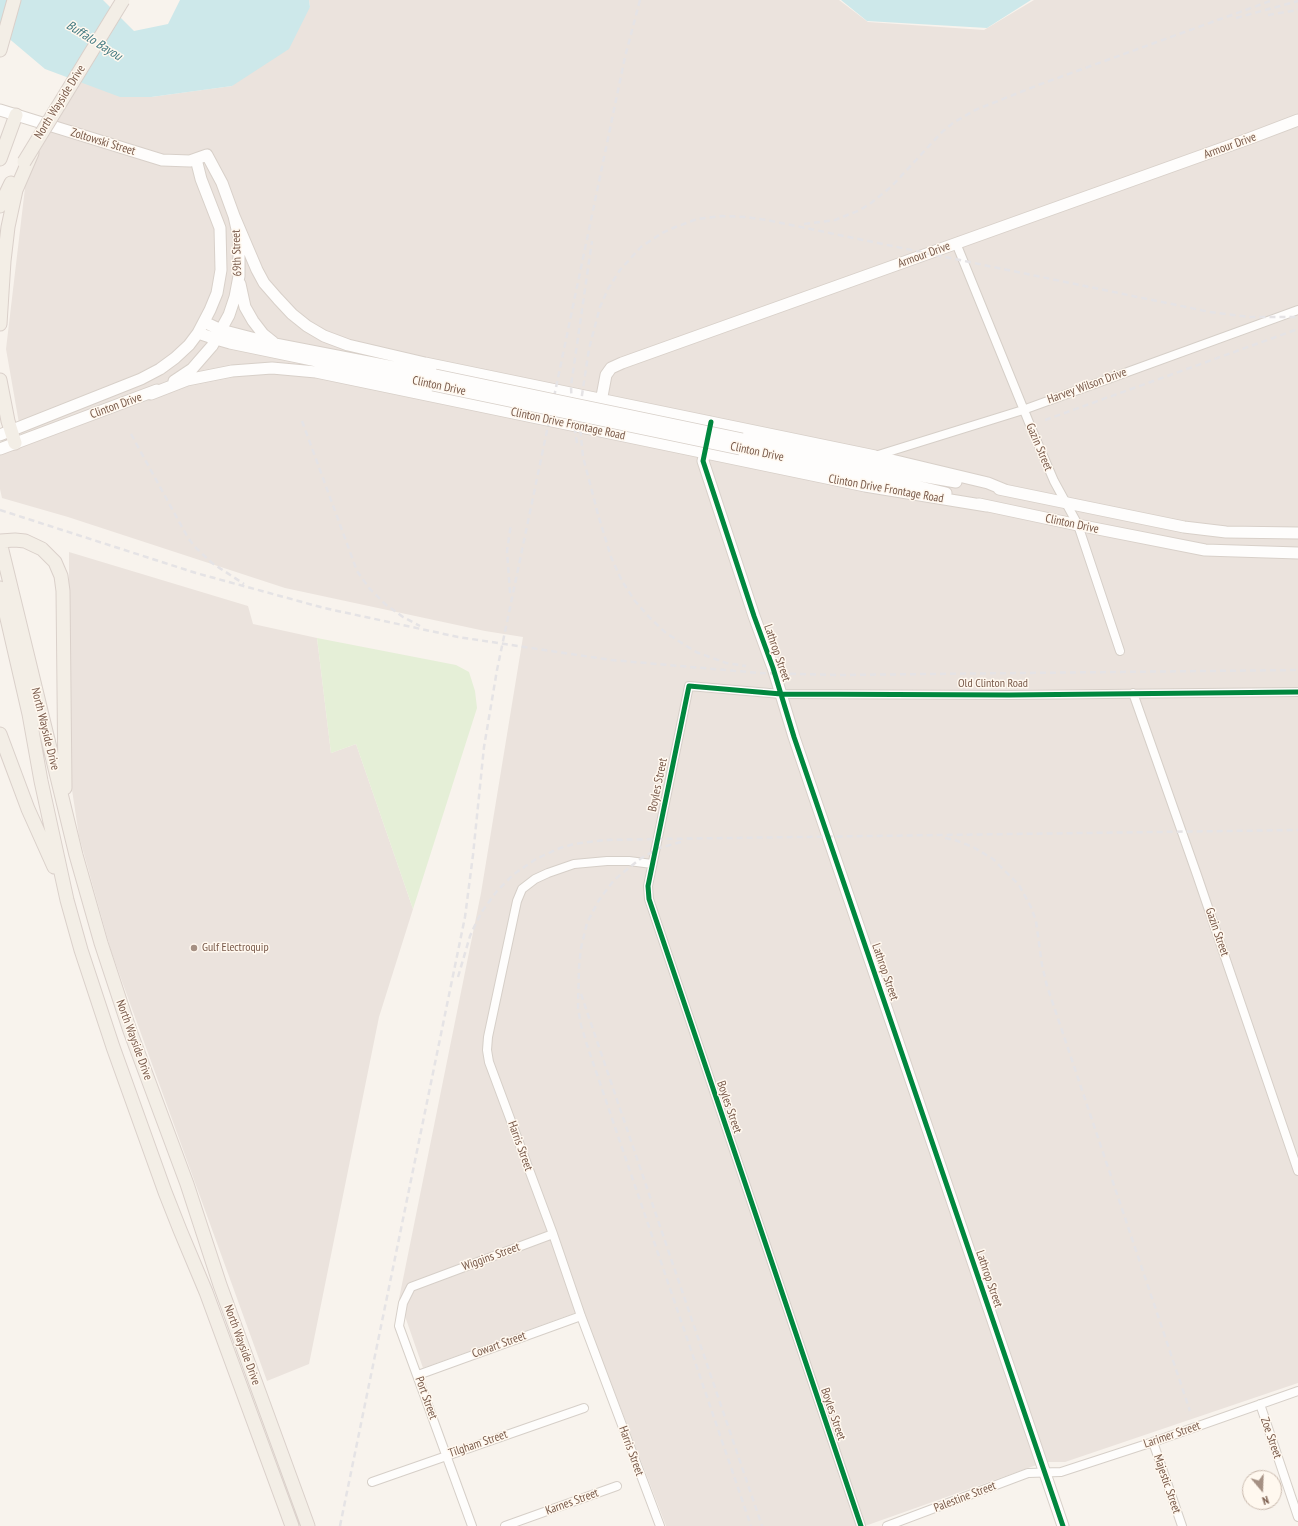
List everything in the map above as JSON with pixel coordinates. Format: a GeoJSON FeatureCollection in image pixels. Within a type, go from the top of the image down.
{"type":"FeatureCollection","features":[{"type":"Feature","properties":{"kind":"main road"},"geometry":{"type":"LineString","coordinates":[[0,50],[14,0]]}},
{"type":"Feature","properties":{"kind":"main road","name":"North Wayside Drive"},"geometry":{"type":"LineString","coordinates":[[0,206],[13,178],[25,163],[43,131],[124,0]]}},
{"type":"Feature","properties":{"kind":"main road"},"geometry":{"type":"LineString","coordinates":[[0,159],[16,115]]}},
{"type":"Feature","properties":{"kind":"main road"},"geometry":{"type":"LineString","coordinates":[[0,324],[8,227],[16,190],[25,163]]}},
{"type":"Feature","properties":{"kind":"main road"},"geometry":{"type":"LineString","coordinates":[[0,380],[9,436]]}},
{"type":"Feature","properties":{"kind":"main road"},"geometry":{"type":"LineString","coordinates":[[0,541],[25,541],[42,549],[55,562],[61,576],[63,599],[65,785],[69,827]]}},
{"type":"Feature","properties":{"kind":"main road","name":"North Wayside Drive"},"geometry":{"type":"LineString","coordinates":[[0,541],[69,827],[101,943],[187,1184],[220,1285],[308,1526]]}},
{"type":"Feature","properties":{"kind":"main road","name":"North Wayside Drive"},"geometry":{"type":"LineString","coordinates":[[0,588],[29,714],[41,781],[67,900],[81,950],[115,1054],[180,1230],[206,1292],[292,1526]]}},
{"type":"Feature","properties":{"kind":"main road"},"geometry":{"type":"LineString","coordinates":[[0,734],[28,809],[53,864],[67,900]]}},
{"type":"Feature","properties":{"kind":"street","name":"Zoltowski Street"},"geometry":{"type":"LineString","coordinates":[[0,110],[162,160],[185,162],[207,155]]}},
{"type":"Feature","properties":{"kind":"street","name":"Armour Drive"},"geometry":{"type":"LineString","coordinates":[[595,429],[606,375],[611,368],[622,363],[1298,120]]}},
{"type":"Feature","properties":{"kind":"street","name":"69th Street"},"geometry":{"type":"LineString","coordinates":[[207,155],[222,183],[234,216],[239,238],[239,276],[235,297],[218,335]]}},
{"type":"Feature","properties":{"kind":"street","name":"69th Street"},"geometry":{"type":"LineString","coordinates":[[196,159],[201,179],[220,228],[221,243],[221,270],[216,293],[204,322]]}},
{"type":"Feature","properties":{"kind":"street"},"geometry":{"type":"LineString","coordinates":[[234,216],[264,283],[292,314],[324,336],[362,349],[875,456],[988,483],[1005,490]]}},
{"type":"Feature","properties":{"kind":"street","name":"Gazin Street"},"geometry":{"type":"LineString","coordinates":[[956,243],[1023,410],[1054,481],[1078,525],[1120,651]]}},
{"type":"Feature","properties":{"kind":"street"},"geometry":{"type":"LineString","coordinates":[[239,276],[245,307],[255,325],[275,344]]}},
{"type":"Feature","properties":{"kind":"street","name":"Harvey Wilson Drive"},"geometry":{"type":"LineString","coordinates":[[875,456],[1023,410],[1298,310]]}},
{"type":"Feature","properties":{"kind":"street","name":"Clinton Drive"},"geometry":{"type":"LineString","coordinates":[[0,448],[9,436],[30,423],[131,383],[160,369],[189,345],[204,322],[218,335],[262,350],[434,380]]}},
{"type":"Feature","properties":{"kind":"street","name":"Clinton Drive"},"geometry":{"type":"LineString","coordinates":[[198,333],[296,347],[434,380],[741,444],[912,485],[987,506],[1078,525],[1205,550],[1298,553]]}},
{"type":"Feature","properties":{"kind":"street","name":"Clinton Drive"},"geometry":{"type":"LineString","coordinates":[[9,436],[35,436],[151,394],[179,379],[192,369],[204,356],[218,335]]}},
{"type":"Feature","properties":{"kind":"street"},"geometry":{"type":"LineString","coordinates":[[296,347],[362,349]]}},
{"type":"Feature","properties":{"kind":"street"},"geometry":{"type":"LineString","coordinates":[[262,350],[316,372]]}},
{"type":"Feature","properties":{"kind":"street","name":"Clinton Drive Frontage Road"},"geometry":{"type":"LineString","coordinates":[[151,394],[188,380],[239,370],[272,368],[316,372],[865,486],[987,506]]}},
{"type":"Feature","properties":{"kind":"street"},"geometry":{"type":"LineString","coordinates":[[131,383],[137,399]]}},
{"type":"Feature","properties":{"kind":"street","name":"Lathrop Street"},"geometry":{"type":"LineString","coordinates":[[711,422],[703,461],[799,752],[1063,1526]]}},
{"type":"Feature","properties":{"kind":"street"},"geometry":{"type":"LineString","coordinates":[[30,423],[35,436]]}},
{"type":"Feature","properties":{"kind":"street","name":"Clinton Drive"},"geometry":{"type":"LineString","coordinates":[[741,444],[1005,490],[1184,527],[1226,532],[1272,534],[1298,533]]}},
{"type":"Feature","properties":{"kind":"street","name":"Old Clinton Road"},"geometry":{"type":"LineString","coordinates":[[689,686],[781,694],[1009,695],[1298,692]]}},
{"type":"Feature","properties":{"kind":"street","name":"Boyles Street"},"geometry":{"type":"LineString","coordinates":[[689,686],[648,886],[650,906],[861,1526]]}},
{"type":"Feature","properties":{"kind":"street","name":"Gazin Street"},"geometry":{"type":"LineString","coordinates":[[1133,693],[1298,1171]]}},
{"type":"Feature","properties":{"kind":"street","name":"Harris Street"},"geometry":{"type":"LineString","coordinates":[[652,864],[630,861],[607,861],[589,862],[567,866],[548,873],[529,883],[522,889],[517,901],[488,1037],[487,1050],[492,1069],[553,1234],[580,1316],[660,1526]]}},
{"type":"Feature","properties":{"kind":"street","name":"Wiggins Street"},"geometry":{"type":"LineString","coordinates":[[429,1280],[553,1234]]}},
{"type":"Feature","properties":{"kind":"street","name":"Port Street"},"geometry":{"type":"LineString","coordinates":[[429,1280],[411,1287],[404,1303],[399,1326],[418,1374],[472,1526]]}},
{"type":"Feature","properties":{"kind":"street","name":"Cowart Street"},"geometry":{"type":"LineString","coordinates":[[418,1374],[580,1316]]}},
{"type":"Feature","properties":{"kind":"street","name":"Larimer Street"},"geometry":{"type":"LineString","coordinates":[[1044,1472],[1060,1472],[1153,1442],[1298,1391]]}},
{"type":"Feature","properties":{"kind":"street","name":"Zoe Street"},"geometry":{"type":"LineString","coordinates":[[1260,1404],[1298,1517]]}},
{"type":"Feature","properties":{"kind":"street","name":"Tilgham Street"},"geometry":{"type":"LineString","coordinates":[[372,1482],[584,1408]]}},
{"type":"Feature","properties":{"kind":"street","name":"Majestic Street"},"geometry":{"type":"LineString","coordinates":[[1153,1442],[1182,1526]]}},
{"type":"Feature","properties":{"kind":"street","name":"Palestine Street"},"geometry":{"type":"LineString","coordinates":[[888,1526],[1028,1473],[1044,1472]]}},
{"type":"Feature","properties":{"kind":"street","name":"Karnes Street"},"geometry":{"type":"LineString","coordinates":[[505,1526],[617,1486]]}},
{"type":"Feature","properties":{"kind":"shaded area"},"geometry":{"type":"Polygon","coordinates":[[[309,0],[839,0],[868,22],[984,30],[1034,0],[1298,0],[1298,1383],[1065,1462],[1045,1462],[865,1526],[666,1526],[583,1310],[423,1368],[399,1299],[481,893],[523,637],[485,631],[285,588],[68,517],[2,498],[0,489],[0,454],[23,446],[6,349],[27,171],[80,82],[151,97],[232,86],[310,7],[309,0]]]}},
{"type":"Feature","properties":{"kind":"shaded area"},"geometry":{"type":"Polygon","coordinates":[[[69,552],[248,606],[253,624],[317,638],[331,753],[356,744],[413,909],[379,1017],[309,1364],[267,1381],[111,951],[79,836],[69,770],[69,552]]]}},
{"type":"Feature","properties":{"kind":"green space"},"geometry":{"type":"Polygon","coordinates":[[[317,638],[456,665],[469,672],[475,691],[477,708],[413,909],[356,744],[331,753],[317,638]]]}},
{"type":"Feature","properties":{"kind":"water","name":"Buffalo Bayou"},"geometry":{"type":"Polygon","coordinates":[[[0,0],[103,0],[134,31],[168,24],[180,0],[309,0],[310,7],[289,49],[232,86],[151,97],[120,97],[45,69],[0,31],[0,0]]]}},
{"type":"Feature","properties":{"kind":"water"},"geometry":{"type":"Polygon","coordinates":[[[841,0],[1031,0],[987,28],[867,21],[841,0]]]}},
{"type":"Feature","properties":{"kind":"railway"},"geometry":{"type":"LineString","coordinates":[[340,1526],[465,917],[484,747],[497,670],[625,57],[640,0]]}},
{"type":"Feature","properties":{"kind":"railway"},"geometry":{"type":"LineString","coordinates":[[804,224],[835,220],[860,210],[871,203],[892,186],[942,132],[953,123],[975,110],[1041,84],[1273,0]]}},
{"type":"Feature","properties":{"kind":"railway"},"geometry":{"type":"LineString","coordinates":[[1236,18],[1298,1]]}},
{"type":"Feature","properties":{"kind":"railway"},"geometry":{"type":"LineString","coordinates":[[1268,15],[1298,10]]}},
{"type":"Feature","properties":{"kind":"railway"},"geometry":{"type":"LineString","coordinates":[[598,514],[583,457],[580,426],[582,395],[589,349],[600,307],[608,289],[620,270],[641,247],[662,233],[697,219],[721,216],[767,220],[1210,312],[1249,317],[1298,317]]}},
{"type":"Feature","properties":{"kind":"railway"},"geometry":{"type":"LineString","coordinates":[[577,443],[572,411],[571,386],[592,241]]}},
{"type":"Feature","properties":{"kind":"railway"},"geometry":{"type":"LineString","coordinates":[[1045,420],[1298,329]]}},
{"type":"Feature","properties":{"kind":"railway"},"geometry":{"type":"LineString","coordinates":[[302,421],[357,571],[369,588],[385,604],[403,617],[420,626]]}},
{"type":"Feature","properties":{"kind":"railway"},"geometry":{"type":"LineString","coordinates":[[131,434],[188,538],[212,563],[244,584]]}},
{"type":"Feature","properties":{"kind":"railway"},"geometry":{"type":"LineString","coordinates":[[596,508],[611,557],[622,581],[635,601],[650,618],[666,633],[696,652],[726,663],[746,666]]}},
{"type":"Feature","properties":{"kind":"railway"},"geometry":{"type":"LineString","coordinates":[[0,510],[196,573],[324,608],[458,637],[611,660],[759,673],[839,675],[1298,670]]}},
{"type":"Feature","properties":{"kind":"railway"},"geometry":{"type":"LineString","coordinates":[[510,593],[507,551],[511,524]]}},
{"type":"Feature","properties":{"kind":"railway"},"geometry":{"type":"LineString","coordinates":[[458,977],[470,936],[483,910],[497,891],[514,874],[536,859],[560,848],[574,844],[605,840],[1298,830]]}},
{"type":"Feature","properties":{"kind":"railway"},"geometry":{"type":"LineString","coordinates":[[945,838],[973,847],[993,859],[1019,885],[1031,907],[1036,921],[1042,965],[1047,986],[1190,1411]]}},
{"type":"Feature","properties":{"kind":"railway"},"geometry":{"type":"LineString","coordinates":[[681,842],[659,848],[640,859],[614,880],[599,900],[587,923],[581,948],[578,1008],[587,1045],[751,1526]]}},
{"type":"Feature","properties":{"kind":"railway"},"geometry":{"type":"LineString","coordinates":[[581,994],[762,1526]]}},
{"type":"Feature","properties":{"kind":"cycle path"},"geometry":{"type":"LineString","coordinates":[[711,422],[703,461],[754,616],[773,668],[794,737],[1063,1526]]}},
{"type":"Feature","properties":{"kind":"cycle path"},"geometry":{"type":"LineString","coordinates":[[861,1526],[649,899],[648,886],[689,686],[781,694],[1009,695],[1298,692]]}},
{"type":"Feature","properties":{"kind":"place","name":"Gulf Electroquip"},"geometry":{"type":"Point","coordinates":[194,948]}}]}
